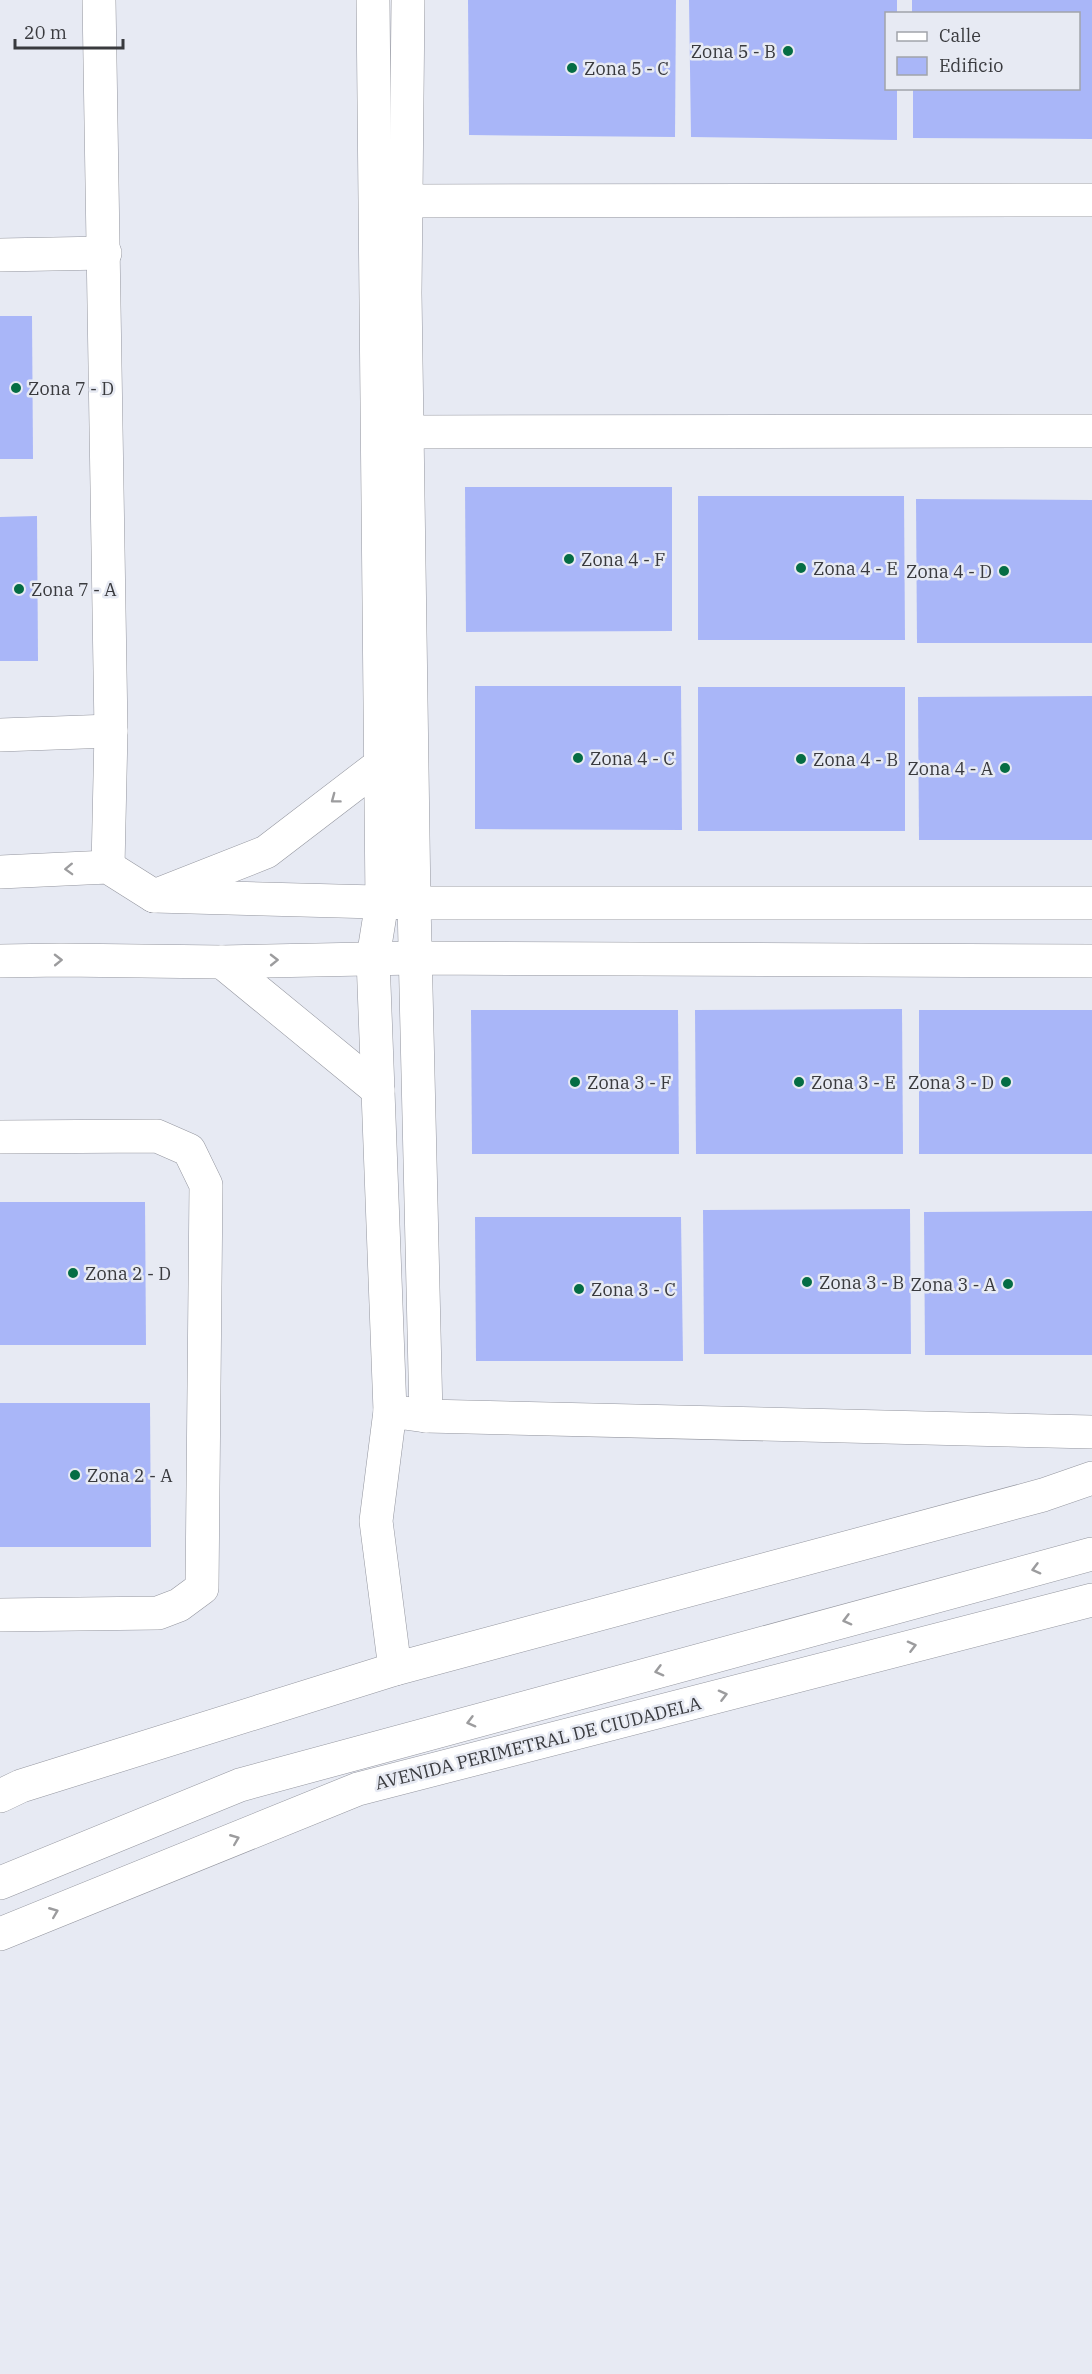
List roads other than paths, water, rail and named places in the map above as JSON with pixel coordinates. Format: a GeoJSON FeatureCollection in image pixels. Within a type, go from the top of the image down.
{"type":"FeatureCollection","features":[{"type":"Feature","properties":{"kind":"street"},"geometry":{"type":"LineString","coordinates":[[99,0],[105,254],[111,731],[108,867]]}},
{"type":"Feature","properties":{"kind":"street"},"geometry":{"type":"LineString","coordinates":[[373,0],[382,902],[373,958],[390,1411],[376,1521],[394,1669]]}},
{"type":"Feature","properties":{"kind":"street"},"geometry":{"type":"LineString","coordinates":[[408,0],[405,293],[409,432],[415,958],[426,1416]]}},
{"type":"Feature","properties":{"kind":"street"},"geometry":{"type":"LineString","coordinates":[[407,201],[1092,200]]}},
{"type":"Feature","properties":{"kind":"street"},"geometry":{"type":"LineString","coordinates":[[0,255],[105,254]]}},
{"type":"Feature","properties":{"kind":"street"},"geometry":{"type":"LineString","coordinates":[[409,432],[1092,431]]}},
{"type":"Feature","properties":{"kind":"street"},"geometry":{"type":"LineString","coordinates":[[0,735],[111,731]]}},
{"type":"Feature","properties":{"kind":"street"},"geometry":{"type":"LineString","coordinates":[[154,896],[266,852],[381,764]]}},
{"type":"Feature","properties":{"kind":"street"},"geometry":{"type":"LineString","coordinates":[[0,872],[108,867],[154,896],[414,903],[1092,903]]}},
{"type":"Feature","properties":{"kind":"street"},"geometry":{"type":"LineString","coordinates":[[0,961],[222,962],[415,958],[1092,961]]}},
{"type":"Feature","properties":{"kind":"street"},"geometry":{"type":"LineString","coordinates":[[222,962],[378,1090]]}},
{"type":"Feature","properties":{"kind":"street"},"geometry":{"type":"LineString","coordinates":[[0,1137],[157,1136],[189,1150],[206,1185],[202,1588],[179,1605],[158,1613],[0,1615]]}},
{"type":"Feature","properties":{"kind":"street"},"geometry":{"type":"LineString","coordinates":[[390,1411],[426,1416],[1092,1432]]}},
{"type":"Feature","properties":{"kind":"street"},"geometry":{"type":"LineString","coordinates":[[0,1796],[21,1786],[394,1669],[1043,1495],[1092,1478]]}},
{"type":"Feature","properties":{"kind":"street","name":"AVENIDA PERIMETRAL DE CIUDADELA"},"geometry":{"type":"LineString","coordinates":[[0,1883],[240,1785],[1092,1554]]}},
{"type":"Feature","properties":{"kind":"street","name":"AVENIDA PERIMETRAL DE CIUDADELA"},"geometry":{"type":"LineString","coordinates":[[0,1934],[358,1789],[1092,1600]]}},
{"type":"Feature","properties":{"kind":"place","name":"Zona 5 - B"},"geometry":{"type":"Point","coordinates":[788,51]}},
{"type":"Feature","properties":{"kind":"place","name":"Zona 5 - C"},"geometry":{"type":"Point","coordinates":[572,68]}},
{"type":"Feature","properties":{"kind":"place","name":"Zona 7 - D"},"geometry":{"type":"Point","coordinates":[16,388]}},
{"type":"Feature","properties":{"kind":"place","name":"Zona 4 - F"},"geometry":{"type":"Point","coordinates":[569,559]}},
{"type":"Feature","properties":{"kind":"place","name":"Zona 4 - E"},"geometry":{"type":"Point","coordinates":[801,568]}},
{"type":"Feature","properties":{"kind":"place","name":"Zona 4 - D"},"geometry":{"type":"Point","coordinates":[1004,571]}},
{"type":"Feature","properties":{"kind":"place","name":"Zona 7 - A"},"geometry":{"type":"Point","coordinates":[19,589]}},
{"type":"Feature","properties":{"kind":"place","name":"Zona 4 - C"},"geometry":{"type":"Point","coordinates":[578,758]}},
{"type":"Feature","properties":{"kind":"place","name":"Zona 4 - B"},"geometry":{"type":"Point","coordinates":[801,759]}},
{"type":"Feature","properties":{"kind":"place","name":"Zona 4 - A"},"geometry":{"type":"Point","coordinates":[1005,768]}},
{"type":"Feature","properties":{"kind":"place","name":"Zona 3 - F"},"geometry":{"type":"Point","coordinates":[575,1082]}},
{"type":"Feature","properties":{"kind":"place","name":"Zona 3 - E"},"geometry":{"type":"Point","coordinates":[799,1082]}},
{"type":"Feature","properties":{"kind":"place","name":"Zona 3 - D"},"geometry":{"type":"Point","coordinates":[1006,1082]}},
{"type":"Feature","properties":{"kind":"place","name":"Zona 2 - D"},"geometry":{"type":"Point","coordinates":[73,1273]}},
{"type":"Feature","properties":{"kind":"place","name":"Zona 3 - B"},"geometry":{"type":"Point","coordinates":[807,1282]}},
{"type":"Feature","properties":{"kind":"place","name":"Zona 3 - A"},"geometry":{"type":"Point","coordinates":[1008,1284]}},
{"type":"Feature","properties":{"kind":"place","name":"Zona 3 - C"},"geometry":{"type":"Point","coordinates":[579,1289]}},
{"type":"Feature","properties":{"kind":"place","name":"Zona 2 - A"},"geometry":{"type":"Point","coordinates":[75,1475]}}]}
